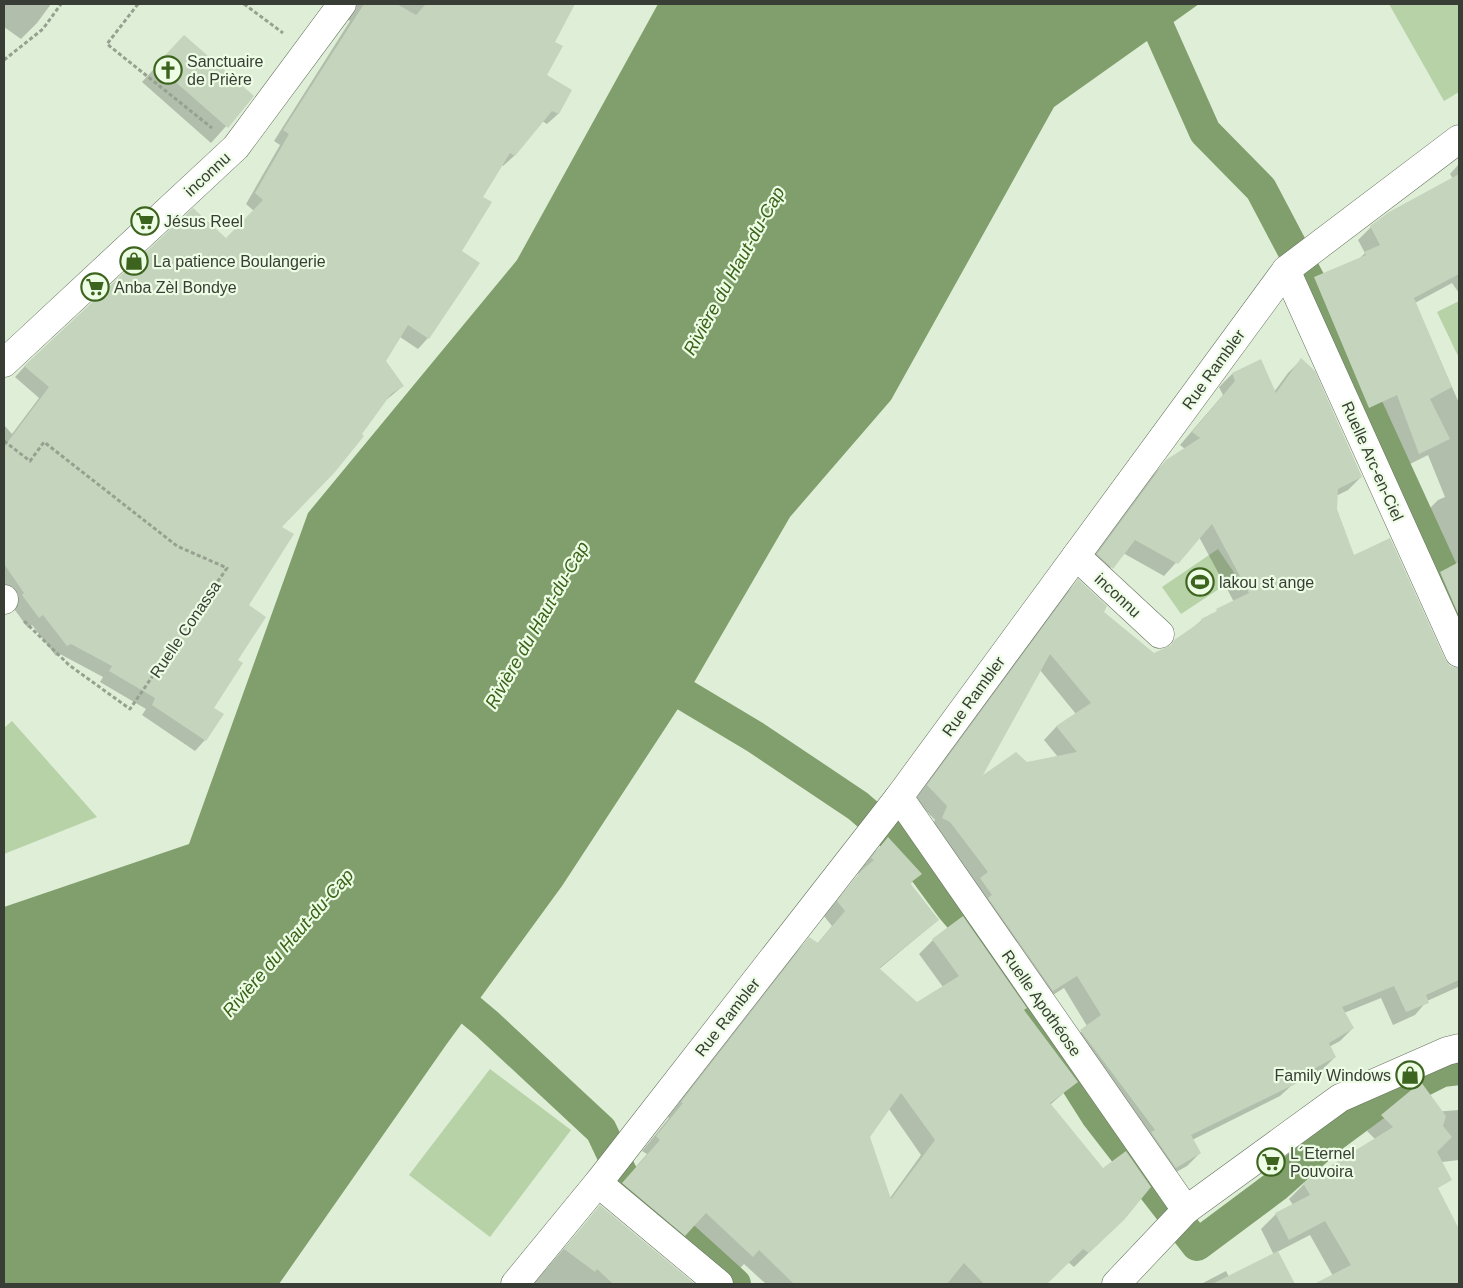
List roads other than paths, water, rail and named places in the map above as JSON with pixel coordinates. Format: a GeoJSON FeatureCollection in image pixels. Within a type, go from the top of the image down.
{"type":"FeatureCollection","features":[{"type":"Feature","properties":{"kind":"street","name":"inconnu"},"geometry":{"type":"LineString","coordinates":[[4,362],[236,147],[342,4]]}},
{"type":"Feature","properties":{"kind":"street","name":"Rue Rambler"},"geometry":{"type":"LineString","coordinates":[[515,1284],[598,1183],[898,797],[1286,270],[1459,139]]}},
{"type":"Feature","properties":{"kind":"street","name":"Ruelle Arc-en-Ciel"},"geometry":{"type":"LineString","coordinates":[[1286,270],[1459,653]]}},
{"type":"Feature","properties":{"kind":"street","name":"inconnu"},"geometry":{"type":"LineString","coordinates":[[1076,556],[1160,634]]}},
{"type":"Feature","properties":{"kind":"street","name":"Ruelle Apothéose"},"geometry":{"type":"LineString","coordinates":[[898,797],[1186,1210]]}},
{"type":"Feature","properties":{"kind":"street"},"geometry":{"type":"LineString","coordinates":[[1116,1284],[1186,1210],[1340,1098],[1447,1050],[1459,1048]]}},
{"type":"Feature","properties":{"kind":"street"},"geometry":{"type":"LineString","coordinates":[[598,1183],[719,1284]]}},
{"type":"Feature","properties":{"kind":"water","name":"Rivière du Haut-du-Cap"},"geometry":{"type":"Polygon","coordinates":[[[658,4],[1199,4],[1054,107],[891,400],[790,517],[685,698],[562,886],[446,1045],[279,1284],[4,1284],[4,907],[189,844],[308,513],[517,260],[658,4]]]}},
{"type":"Feature","properties":{"kind":"waterway"},"geometry":{"type":"LineString","coordinates":[[1148,4],[1205,132],[1261,189],[1310,282],[1459,608]]}},
{"type":"Feature","properties":{"kind":"waterway"},"geometry":{"type":"LineString","coordinates":[[648,673],[755,737],[858,806],[909,850],[951,907],[1004,969],[1097,1116],[1197,1245],[1276,1186],[1329,1139],[1375,1105],[1442,1071],[1459,1069]]}},
{"type":"Feature","properties":{"kind":"waterway"},"geometry":{"type":"LineString","coordinates":[[437,982],[487,1024],[601,1130],[628,1187],[735,1284]]}},
{"type":"Feature","properties":{"kind":"place","name":"Sanctuaire de Prière"},"geometry":{"type":"Point","coordinates":[168,70]}},
{"type":"Feature","properties":{"kind":"place","name":"Jésus Reel"},"geometry":{"type":"Point","coordinates":[145,221]}},
{"type":"Feature","properties":{"kind":"place","name":"La patience Boulangerie"},"geometry":{"type":"Point","coordinates":[134,261]}},
{"type":"Feature","properties":{"kind":"place","name":"Anba Zèl Bondye"},"geometry":{"type":"Point","coordinates":[95,287]}},
{"type":"Feature","properties":{"kind":"place","name":"lakou st ange"},"geometry":{"type":"Point","coordinates":[1200,582]}},
{"type":"Feature","properties":{"kind":"place","name":"Family Windows"},"geometry":{"type":"Point","coordinates":[1410,1075]}},
{"type":"Feature","properties":{"kind":"place","name":"L´Eternel Pouvoira"},"geometry":{"type":"Point","coordinates":[1271,1162]}}]}
